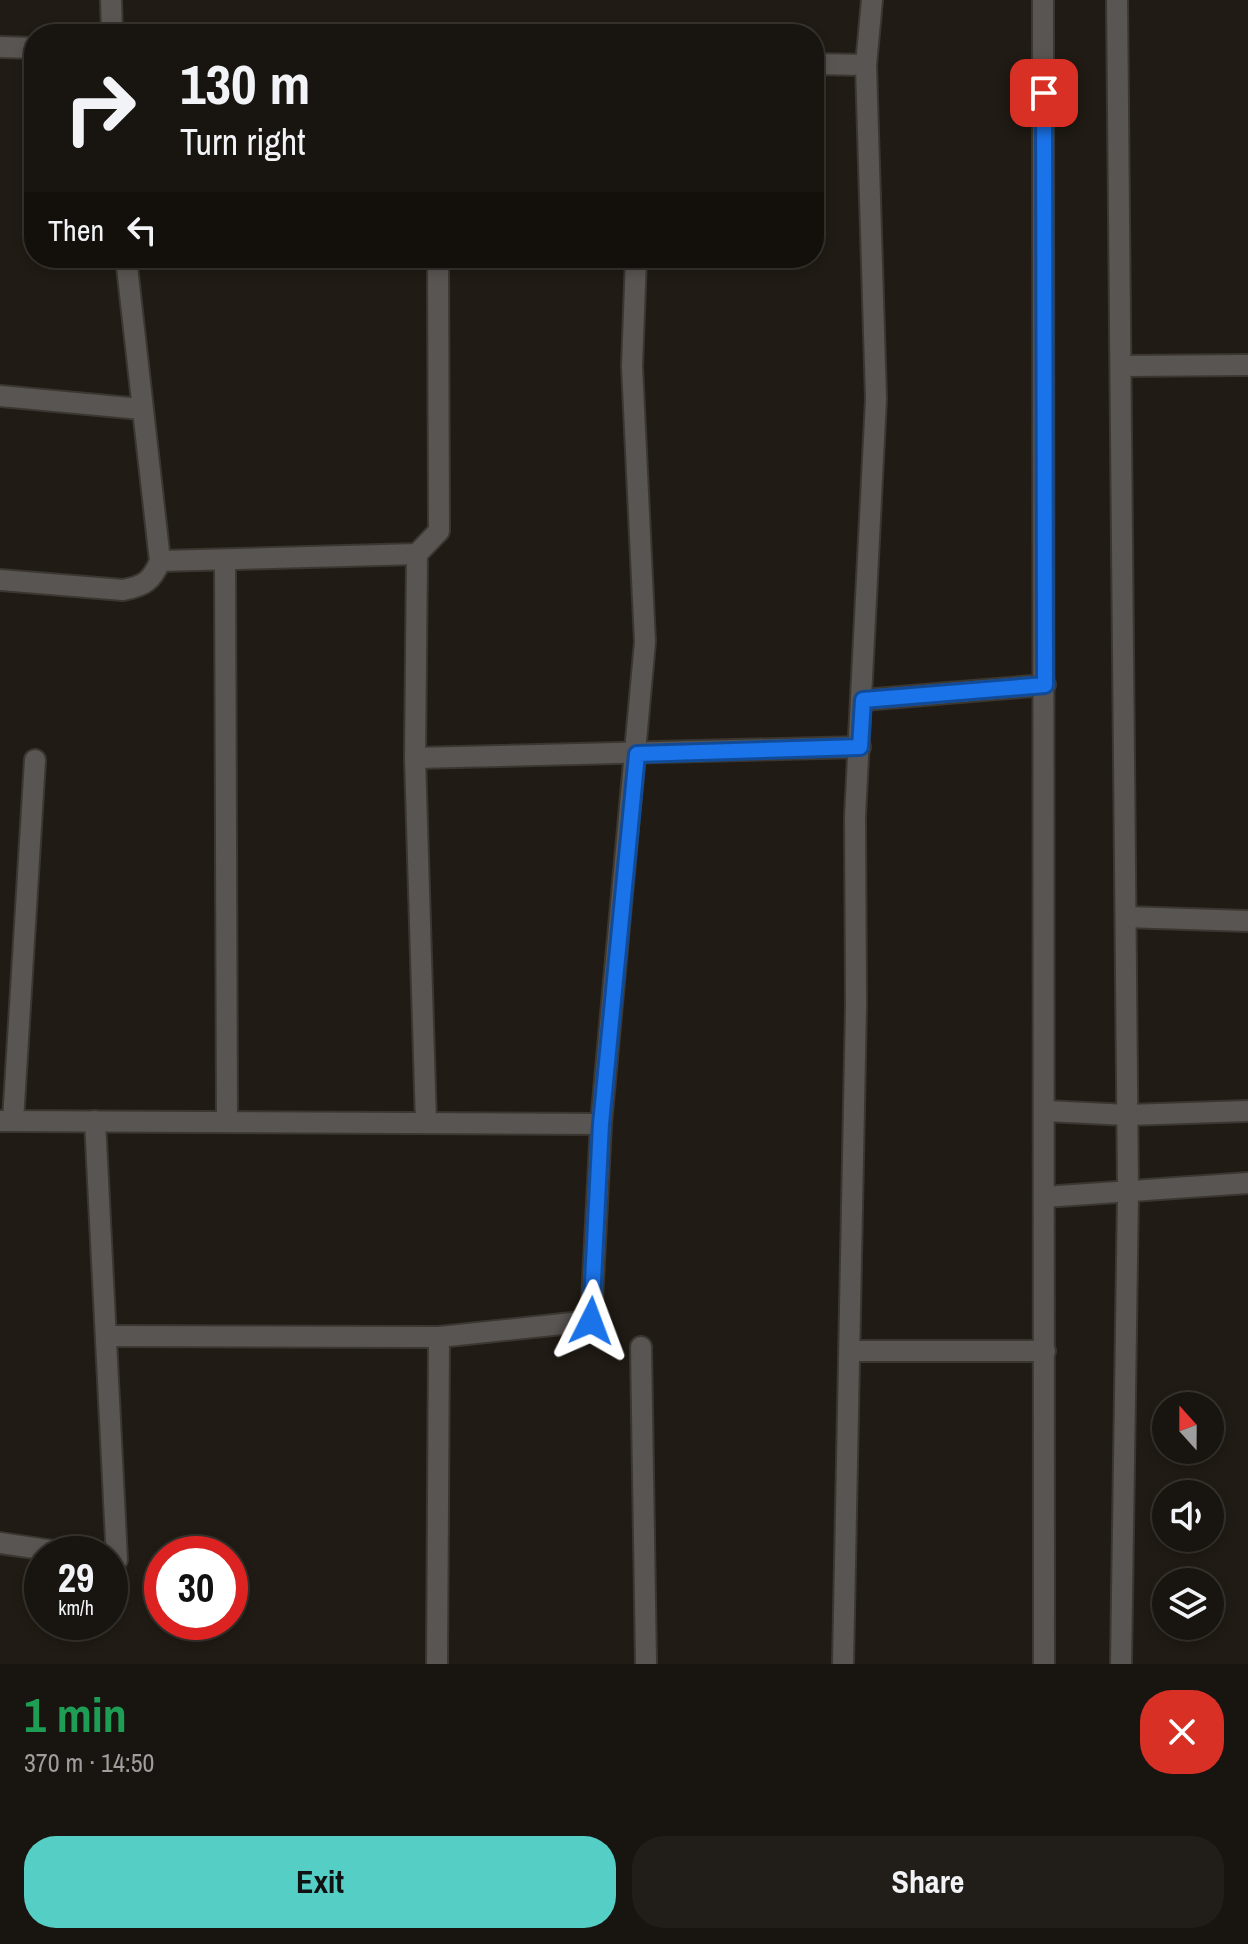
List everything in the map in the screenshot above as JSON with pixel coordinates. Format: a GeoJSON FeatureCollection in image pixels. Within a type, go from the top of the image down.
{"type":"FeatureCollection","features":[{"type":"Feature","properties":{"kind":"street"},"geometry":{"type":"LineString","coordinates":[[111,0],[112,24]]}},
{"type":"Feature","properties":{"kind":"street"},"geometry":{"type":"LineString","coordinates":[[843,1664],[842,1607],[851,1351],[855,817],[876,399],[866,65],[872,0]]}},
{"type":"Feature","properties":{"kind":"street"},"geometry":{"type":"LineString","coordinates":[[1043,0],[1044,1664]]}},
{"type":"Feature","properties":{"kind":"street"},"geometry":{"type":"LineString","coordinates":[[1117,0],[1128,1115],[1121,1664]]}},
{"type":"Feature","properties":{"kind":"street"},"geometry":{"type":"LineString","coordinates":[[0,47],[24,48]]}},
{"type":"Feature","properties":{"kind":"street"},"geometry":{"type":"LineString","coordinates":[[824,64],[866,65]]}},
{"type":"Feature","properties":{"kind":"street"},"geometry":{"type":"LineString","coordinates":[[0,580],[123,590],[141,586],[154,577],[160,561],[127,268]]}},
{"type":"Feature","properties":{"kind":"street"},"geometry":{"type":"LineString","coordinates":[[160,561],[225,562],[417,554],[431,543],[439,531],[438,268]]}},
{"type":"Feature","properties":{"kind":"street"},"geometry":{"type":"LineString","coordinates":[[107,1336],[439,1337],[591,1321],[601,1124],[645,642],[632,366],[636,268]]}},
{"type":"Feature","properties":{"kind":"street"},"geometry":{"type":"LineString","coordinates":[[1121,366],[1248,365]]}},
{"type":"Feature","properties":{"kind":"street"},"geometry":{"type":"LineString","coordinates":[[0,396],[141,409]]}},
{"type":"Feature","properties":{"kind":"street"},"geometry":{"type":"LineString","coordinates":[[417,554],[415,758],[426,1123]]}},
{"type":"Feature","properties":{"kind":"street"},"geometry":{"type":"LineString","coordinates":[[225,562],[227,1122]]}},
{"type":"Feature","properties":{"kind":"street"},"geometry":{"type":"LineString","coordinates":[[863,700],[1045,685]]}},
{"type":"Feature","properties":{"kind":"street"},"geometry":{"type":"LineString","coordinates":[[415,758],[860,747]]}},
{"type":"Feature","properties":{"kind":"street"},"geometry":{"type":"LineString","coordinates":[[35,760],[6,1121],[601,1124]]}},
{"type":"Feature","properties":{"kind":"street"},"geometry":{"type":"LineString","coordinates":[[1126,917],[1248,921]]}},
{"type":"Feature","properties":{"kind":"street"},"geometry":{"type":"LineString","coordinates":[[1046,1111],[1128,1115],[1248,1111]]}},
{"type":"Feature","properties":{"kind":"street"},"geometry":{"type":"LineString","coordinates":[[95,1121],[116,1536]]}},
{"type":"Feature","properties":{"kind":"street"},"geometry":{"type":"LineString","coordinates":[[1044,1197],[1248,1183]]}},
{"type":"Feature","properties":{"kind":"street"},"geometry":{"type":"LineString","coordinates":[[437,1664],[439,1337]]}},
{"type":"Feature","properties":{"kind":"street"},"geometry":{"type":"LineString","coordinates":[[641,1347],[646,1664]]}},
{"type":"Feature","properties":{"kind":"street"},"geometry":{"type":"LineString","coordinates":[[851,1351],[1045,1351]]}},
{"type":"Feature","properties":{"kind":"street"},"geometry":{"type":"LineString","coordinates":[[0,1543],[24,1547]]}},
{"type":"Feature","properties":{"kind":"route"},"geometry":{"type":"LineString","coordinates":[[591,1321],[601,1124],[637,754],[860,747],[863,700],[1045,685],[1044,93]]}}]}
